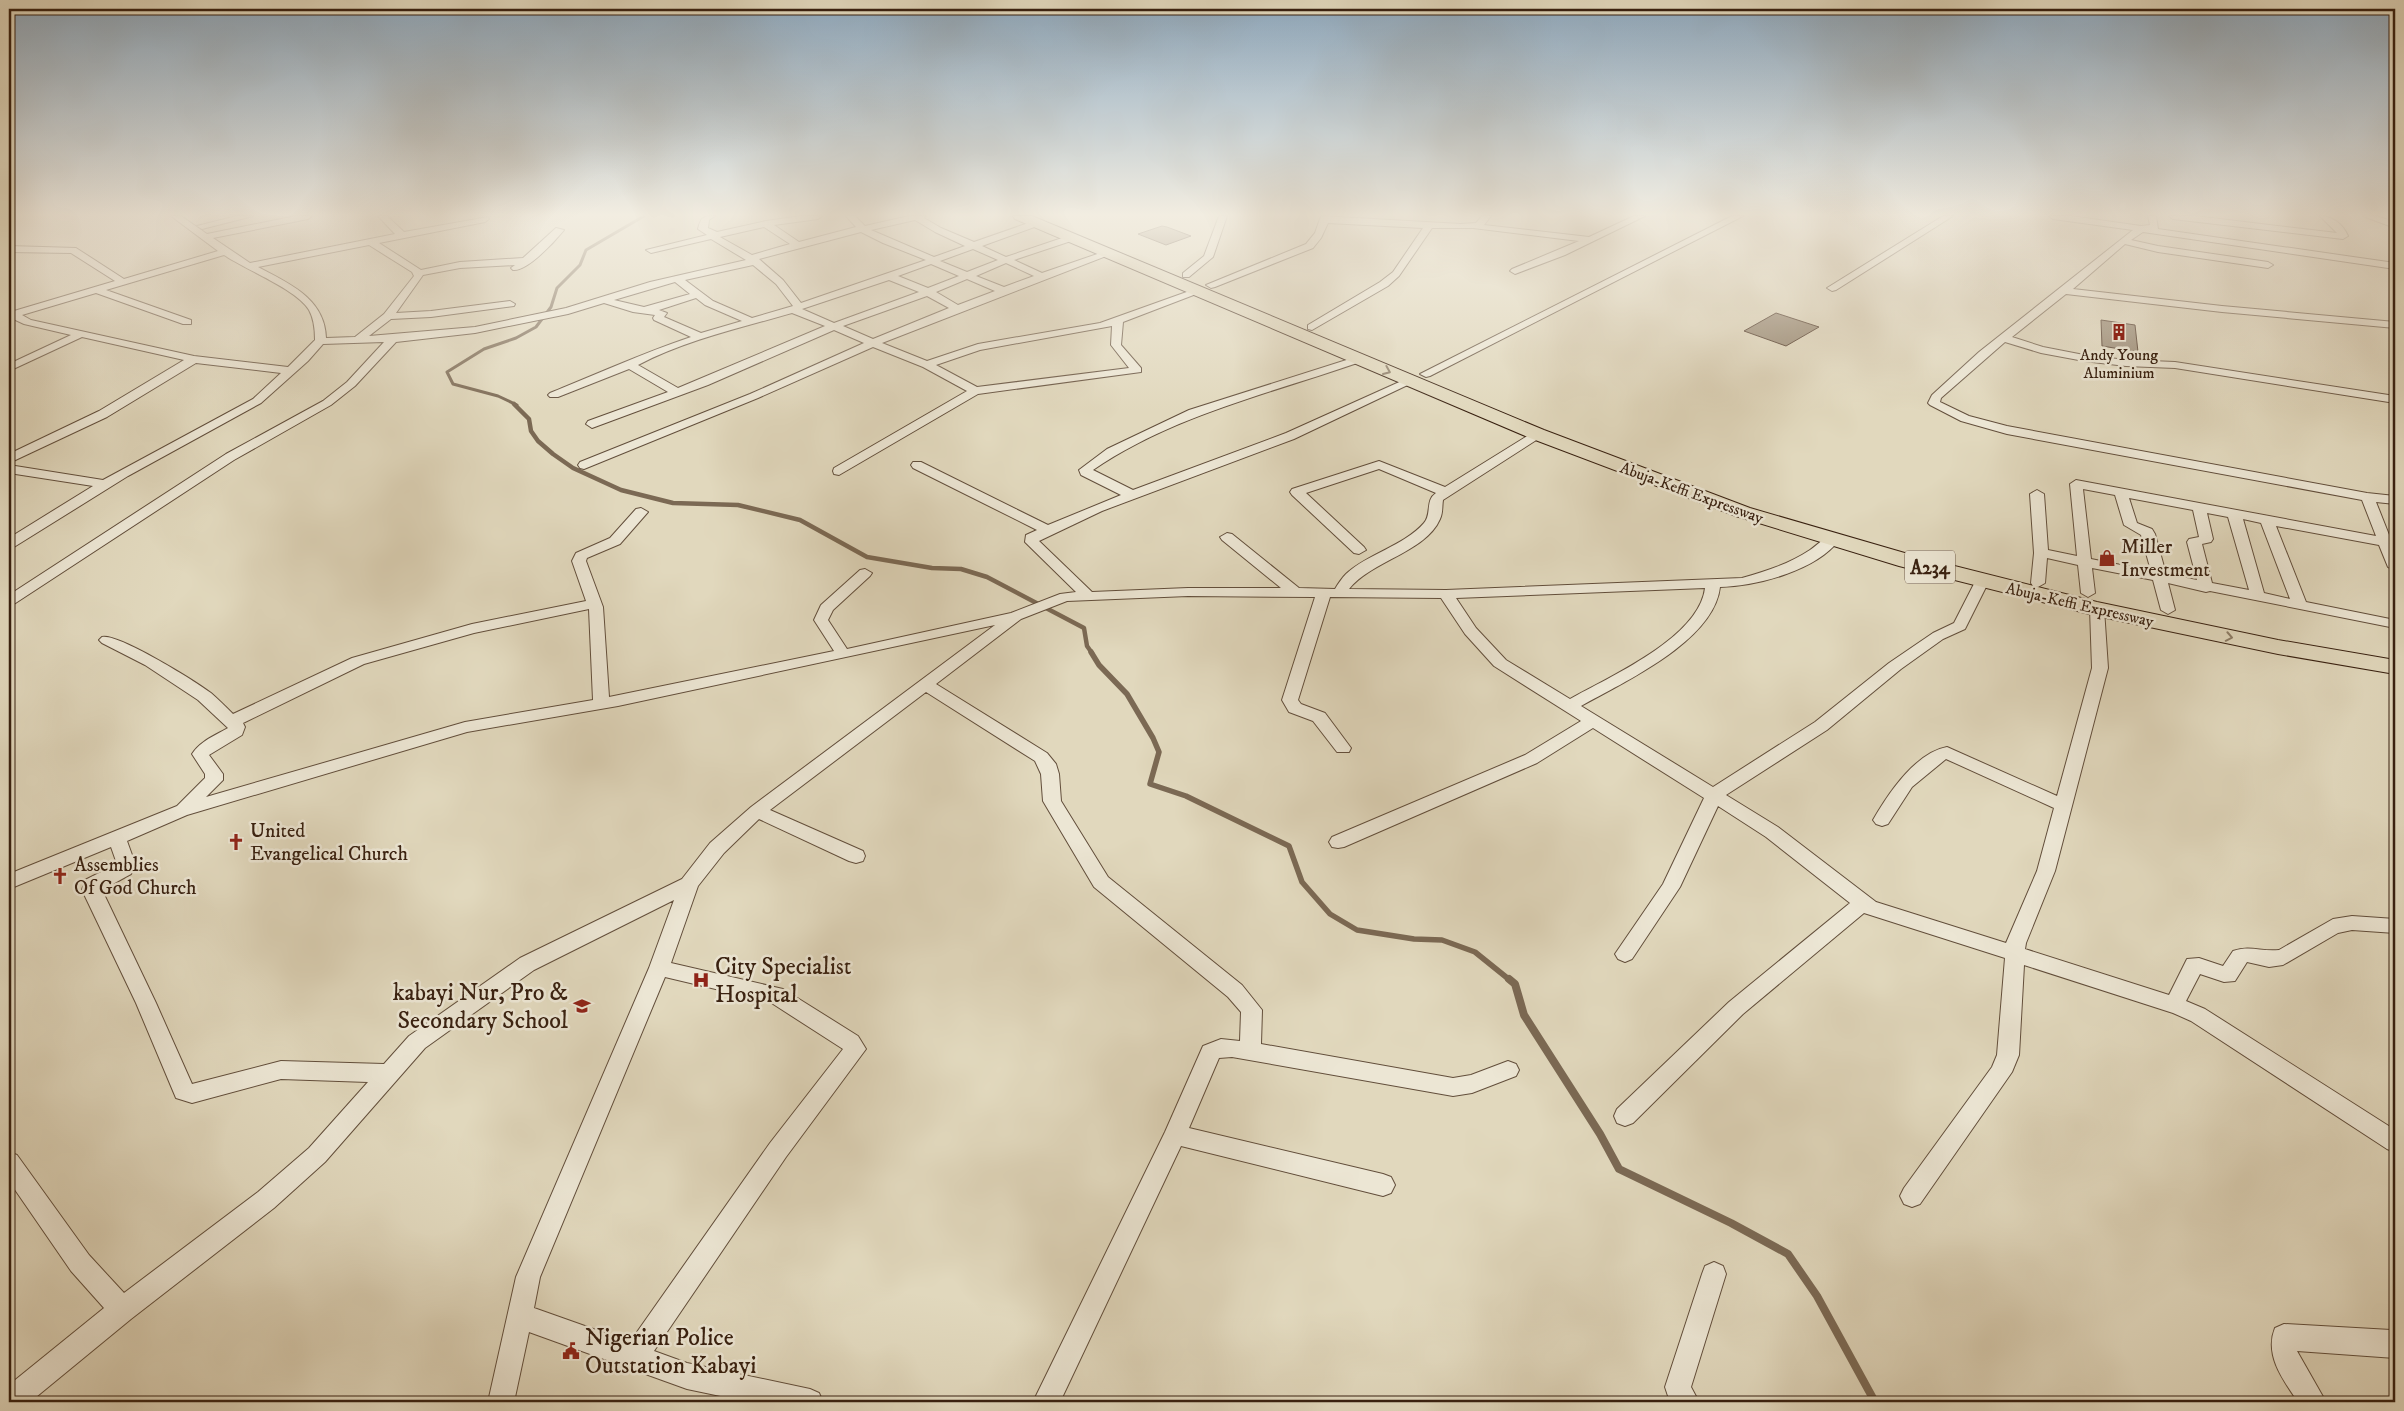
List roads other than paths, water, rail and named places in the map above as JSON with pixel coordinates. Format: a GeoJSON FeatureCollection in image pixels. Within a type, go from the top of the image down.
{"type":"FeatureCollection","features":[{"type":"Feature","properties":{"kind":"highway","name":"Abuja-Keffi Expressway"},"geometry":{"type":"LineString","coordinates":[[1188,282],[1312,326],[1588,439],[1736,496],[1918,552],[2038,583],[2092,601]]}},
{"type":"Feature","properties":{"kind":"highway","name":"Abuja-Keffi Expressway"},"geometry":{"type":"LineString","coordinates":[[1196,282],[1205,288],[1359,359],[1537,434],[1702,498],[1832,540],[1982,581],[2092,601],[2395,667]]}},
{"type":"Feature","properties":{"kind":"highway","name":"Abuja-Keffi Expressway"},"geometry":{"type":"LineString","coordinates":[[2130,609],[2168,610],[2200,624],[2304,637],[2395,652]]}},
{"type":"Feature","properties":{"kind":"street"},"geometry":{"type":"LineString","coordinates":[[10,314],[123,282]]}},
{"type":"Feature","properties":{"kind":"street"},"geometry":{"type":"LineString","coordinates":[[9,544],[104,484],[257,401],[291,371],[320,341],[321,328],[312,307],[291,290],[277,282]]}},
{"type":"Feature","properties":{"kind":"street"},"geometry":{"type":"LineString","coordinates":[[359,340],[388,316],[414,282]]}},
{"type":"Feature","properties":{"kind":"street"},"geometry":{"type":"LineString","coordinates":[[320,341],[393,339],[475,330],[568,311],[666,282]]}},
{"type":"Feature","properties":{"kind":"street"},"geometry":{"type":"LineString","coordinates":[[679,282],[696,295],[751,321]]}},
{"type":"Feature","properties":{"kind":"street"},"geometry":{"type":"LineString","coordinates":[[780,282],[786,287],[795,308],[832,327],[927,365],[975,391]]}},
{"type":"Feature","properties":{"kind":"street"},"geometry":{"type":"LineString","coordinates":[[554,395],[630,365],[652,354],[872,282]]}},
{"type":"Feature","properties":{"kind":"street"},"geometry":{"type":"LineString","coordinates":[[903,282],[928,292],[958,309]]}},
{"type":"Feature","properties":{"kind":"street"},"geometry":{"type":"LineString","coordinates":[[592,424],[678,392],[832,327],[954,282]]}},
{"type":"Feature","properties":{"kind":"street"},"geometry":{"type":"LineString","coordinates":[[981,282],[1004,290]]}},
{"type":"Feature","properties":{"kind":"street"},"geometry":{"type":"LineString","coordinates":[[584,465],[763,392],[872,343],[1026,282]]}},
{"type":"Feature","properties":{"kind":"street"},"geometry":{"type":"LineString","coordinates":[[927,365],[978,347],[1097,328],[1220,282]]}},
{"type":"Feature","properties":{"kind":"street"},"geometry":{"type":"LineString","coordinates":[[1312,326],[1387,282]]}},
{"type":"Feature","properties":{"kind":"street"},"geometry":{"type":"LineString","coordinates":[[1426,374],[1609,282]]}},
{"type":"Feature","properties":{"kind":"street"},"geometry":{"type":"LineString","coordinates":[[1832,288],[1842,282]]}},
{"type":"Feature","properties":{"kind":"street"},"geometry":{"type":"LineString","coordinates":[[2076,282],[2004,338],[1936,397],[1934,404],[1945,412],[1960,418],[2045,437],[2367,497],[2395,500]]}},
{"type":"Feature","properties":{"kind":"street"},"geometry":{"type":"LineString","coordinates":[[96,290],[187,322]]}},
{"type":"Feature","properties":{"kind":"street"},"geometry":{"type":"LineString","coordinates":[[2065,291],[2222,309],[2395,325]]}},
{"type":"Feature","properties":{"kind":"street"},"geometry":{"type":"LineString","coordinates":[[647,310],[696,295]]}},
{"type":"Feature","properties":{"kind":"street"},"geometry":{"type":"LineString","coordinates":[[604,300],[634,309],[662,314],[658,318],[701,337]]}},
{"type":"Feature","properties":{"kind":"street"},"geometry":{"type":"LineString","coordinates":[[388,316],[431,314],[510,304]]}},
{"type":"Feature","properties":{"kind":"street"},"geometry":{"type":"LineString","coordinates":[[10,314],[28,322],[194,359],[291,371]]}},
{"type":"Feature","properties":{"kind":"street"},"geometry":{"type":"LineString","coordinates":[[839,471],[975,391],[1134,372],[1137,370],[1116,345],[1118,321]]}},
{"type":"Feature","properties":{"kind":"street"},"geometry":{"type":"LineString","coordinates":[[9,368],[81,334]]}},
{"type":"Feature","properties":{"kind":"street"},"geometry":{"type":"LineString","coordinates":[[2004,338],[2041,350],[2084,358],[2126,363],[2175,365],[2395,400]]}},
{"type":"Feature","properties":{"kind":"street"},"geometry":{"type":"LineString","coordinates":[[9,601],[215,466],[327,403],[351,384],[393,339]]}},
{"type":"Feature","properties":{"kind":"street"},"geometry":{"type":"LineString","coordinates":[[9,459],[103,414],[194,359]]}},
{"type":"Feature","properties":{"kind":"street"},"geometry":{"type":"LineString","coordinates":[[1132,496],[1085,470],[1111,452],[1193,412],[1290,383],[1359,359]]}},
{"type":"Feature","properties":{"kind":"street"},"geometry":{"type":"LineString","coordinates":[[630,365],[678,392]]}},
{"type":"Feature","properties":{"kind":"street"},"geometry":{"type":"LineString","coordinates":[[1088,596],[1032,542],[1031,538],[1132,496],[1290,436],[1410,381]]}},
{"type":"Feature","properties":{"kind":"street"},"geometry":{"type":"LineString","coordinates":[[1343,748],[1319,717],[1295,708],[1290,700],[1331,594],[1352,576],[1414,539],[1434,518],[1437,498],[1537,434]]}},
{"type":"Feature","properties":{"kind":"street"},"geometry":{"type":"LineString","coordinates":[[917,465],[1048,530]]}},
{"type":"Feature","properties":{"kind":"street"},"geometry":{"type":"LineString","coordinates":[[1359,550],[1297,492],[1379,465],[1446,492]]}},
{"type":"Feature","properties":{"kind":"street"},"geometry":{"type":"LineString","coordinates":[[9,469],[104,484]]}},
{"type":"Feature","properties":{"kind":"street"},"geometry":{"type":"LineString","coordinates":[[1912,1196],[2001,1072],[2008,1055],[2008,1031],[2016,943],[2046,871],[2100,668],[2092,601],[2083,562],[2075,486],[2080,484],[2385,542]]}},
{"type":"Feature","properties":{"kind":"street"},"geometry":{"type":"LineString","coordinates":[[2121,492],[2130,525],[2147,532],[2168,610]]}},
{"type":"Feature","properties":{"kind":"street"},"geometry":{"type":"LineString","coordinates":[[2037,494],[2041,553],[2038,583]]}},
{"type":"Feature","properties":{"kind":"street"},"geometry":{"type":"LineString","coordinates":[[2367,497],[2395,568]]}},
{"type":"Feature","properties":{"kind":"street"},"geometry":{"type":"LineString","coordinates":[[2199,507],[2206,539],[2194,542],[2206,588]]}},
{"type":"Feature","properties":{"kind":"street"},"geometry":{"type":"LineString","coordinates":[[601,704],[596,606],[593,604],[579,561],[581,556],[615,541],[642,512]]}},
{"type":"Feature","properties":{"kind":"street"},"geometry":{"type":"LineString","coordinates":[[2234,514],[2258,597]]}},
{"type":"Feature","properties":{"kind":"street"},"geometry":{"type":"LineString","coordinates":[[2267,520],[2300,605]]}},
{"type":"Feature","properties":{"kind":"street"},"geometry":{"type":"LineString","coordinates":[[1227,537],[1296,593]]}},
{"type":"Feature","properties":{"kind":"street"},"geometry":{"type":"LineString","coordinates":[[9,882],[181,811],[465,727],[601,704],[843,654],[1016,616],[1065,597],[1188,592],[1446,594],[1742,582],[1778,573],[1814,555],[1832,540]]}},
{"type":"Feature","properties":{"kind":"street"},"geometry":{"type":"LineString","coordinates":[[2041,553],[2206,588],[2395,624]]}},
{"type":"Feature","properties":{"kind":"street"},"geometry":{"type":"LineString","coordinates":[[843,654],[821,620],[826,608],[865,572]]}},
{"type":"Feature","properties":{"kind":"street"},"geometry":{"type":"LineString","coordinates":[[1625,954],[1670,887],[1714,795],[1821,726],[1895,666],[1938,636],[1960,626],[1982,581]]}},
{"type":"Feature","properties":{"kind":"street"},"geometry":{"type":"LineString","coordinates":[[1570,706],[1671,646],[1696,621],[1710,602],[1713,584]]}},
{"type":"Feature","properties":{"kind":"street"},"geometry":{"type":"LineString","coordinates":[[1446,594],[1470,631],[1500,663],[1772,832],[1863,903],[1884,913],[2174,1005],[2198,1015],[2395,1142]]}},
{"type":"Feature","properties":{"kind":"street"},"geometry":{"type":"LineString","coordinates":[[231,722],[358,662],[472,629],[593,604]]}},
{"type":"Feature","properties":{"kind":"street"},"geometry":{"type":"LineString","coordinates":[[501,1402],[528,1277],[659,968],[689,884],[716,848],[758,811],[1016,616]]}},
{"type":"Feature","properties":{"kind":"street"},"geometry":{"type":"LineString","coordinates":[[108,640],[151,662],[204,696],[237,727],[236,731],[208,746],[200,754],[214,774],[214,780],[181,811]]}},
{"type":"Feature","properties":{"kind":"street"},"geometry":{"type":"LineString","coordinates":[[925,684],[1041,757],[1047,764],[1050,774],[1052,801],[1101,882],[1235,991],[1252,1010],[1250,1052]]}},
{"type":"Feature","properties":{"kind":"street"},"geometry":{"type":"LineString","coordinates":[[1338,842],[1532,759],[1594,720]]}},
{"type":"Feature","properties":{"kind":"street"},"geometry":{"type":"LineString","coordinates":[[1882,820],[1906,782],[1941,754],[1947,753],[2064,806]]}},
{"type":"Feature","properties":{"kind":"street"},"geometry":{"type":"LineString","coordinates":[[758,811],[856,856]]}},
{"type":"Feature","properties":{"kind":"street"},"geometry":{"type":"LineString","coordinates":[[116,837],[127,866],[92,885],[92,890],[146,1002],[184,1090],[192,1094],[282,1070],[389,1073]]}},
{"type":"Feature","properties":{"kind":"street"},"geometry":{"type":"LineString","coordinates":[[9,1402],[122,1310],[280,1187],[317,1155],[417,1042],[527,964],[689,884]]}},
{"type":"Feature","properties":{"kind":"street"},"geometry":{"type":"LineString","coordinates":[[1625,1116],[1736,1008],[1863,903]]}},
{"type":"Feature","properties":{"kind":"street"},"geometry":{"type":"LineString","coordinates":[[2174,1005],[2194,965],[2202,966],[2222,975],[2228,975],[2240,956],[2247,954],[2269,959],[2283,957],[2333,926],[2352,923],[2395,926]]}},
{"type":"Feature","properties":{"kind":"street"},"geometry":{"type":"LineString","coordinates":[[635,1358],[778,1150],[855,1049],[850,1042],[776,995],[659,968]]}},
{"type":"Feature","properties":{"kind":"street"},"geometry":{"type":"LineString","coordinates":[[1046,1402],[1174,1135],[1211,1052],[1221,1048],[1250,1052],[1453,1087],[1472,1084],[1508,1070]]}},
{"type":"Feature","properties":{"kind":"street"},"geometry":{"type":"LineString","coordinates":[[1174,1135],[1383,1186]]}},
{"type":"Feature","properties":{"kind":"street"},"geometry":{"type":"LineString","coordinates":[[9,1162],[80,1263],[122,1310]]}},
{"type":"Feature","properties":{"kind":"street"},"geometry":{"type":"LineString","coordinates":[[1686,1402],[1682,1400],[1678,1388],[1714,1274]]}},
{"type":"Feature","properties":{"kind":"street"},"geometry":{"type":"LineString","coordinates":[[520,1316],[687,1376],[810,1402]]}},
{"type":"Feature","properties":{"kind":"street"},"geometry":{"type":"LineString","coordinates":[[2313,1402],[2286,1358],[2282,1343],[2284,1337],[2391,1343],[2395,1345]]}},
{"type":"Feature","properties":{"kind":"waterway"},"geometry":{"type":"LineString","coordinates":[[517,405],[498,396],[453,384],[447,372],[484,349],[516,338],[536,327],[551,307],[557,288],[563,282]]}},
{"type":"Feature","properties":{"kind":"waterway"},"geometry":{"type":"LineString","coordinates":[[514,404],[529,419],[531,431],[538,441],[553,454],[573,468],[621,490],[673,503],[738,505],[800,520],[867,557],[932,568],[961,569],[987,577],[1084,628],[1087,646],[1092,653]]}},
{"type":"Feature","properties":{"kind":"waterway"},"geometry":{"type":"LineString","coordinates":[[1091,652],[1099,665],[1127,694],[1153,738],[1159,752],[1150,784],[1186,796],[1289,846],[1302,882],[1330,914],[1357,930],[1414,939],[1442,940],[1475,952],[1511,981]]}},
{"type":"Feature","properties":{"kind":"waterway"},"geometry":{"type":"LineString","coordinates":[[1509,979],[1515,984],[1524,1015],[1600,1134],[1619,1169],[1731,1223],[1788,1254],[1817,1296],[1875,1402]]}},
{"type":"Feature","properties":{"kind":"place","name":"Andy Young Aluminium"},"geometry":{"type":"Point","coordinates":[2119,332]}},
{"type":"Feature","properties":{"kind":"place","name":"Miller Investment"},"geometry":{"type":"Point","coordinates":[2107,558]}},
{"type":"Feature","properties":{"kind":"place","name":"United Evangelical Church"},"geometry":{"type":"Point","coordinates":[236,842]}},
{"type":"Feature","properties":{"kind":"place","name":"Assemblies Of God Church"},"geometry":{"type":"Point","coordinates":[60,876]}},
{"type":"Feature","properties":{"kind":"place","name":"City Specialist Hospital"},"geometry":{"type":"Point","coordinates":[701,980]}},
{"type":"Feature","properties":{"kind":"place","name":"kabayi Nur, Pro & Secondary School"},"geometry":{"type":"Point","coordinates":[582,1006]}},
{"type":"Feature","properties":{"kind":"place","name":"Nigerian Police Outstation Kabayi"},"geometry":{"type":"Point","coordinates":[571,1351]}}]}
